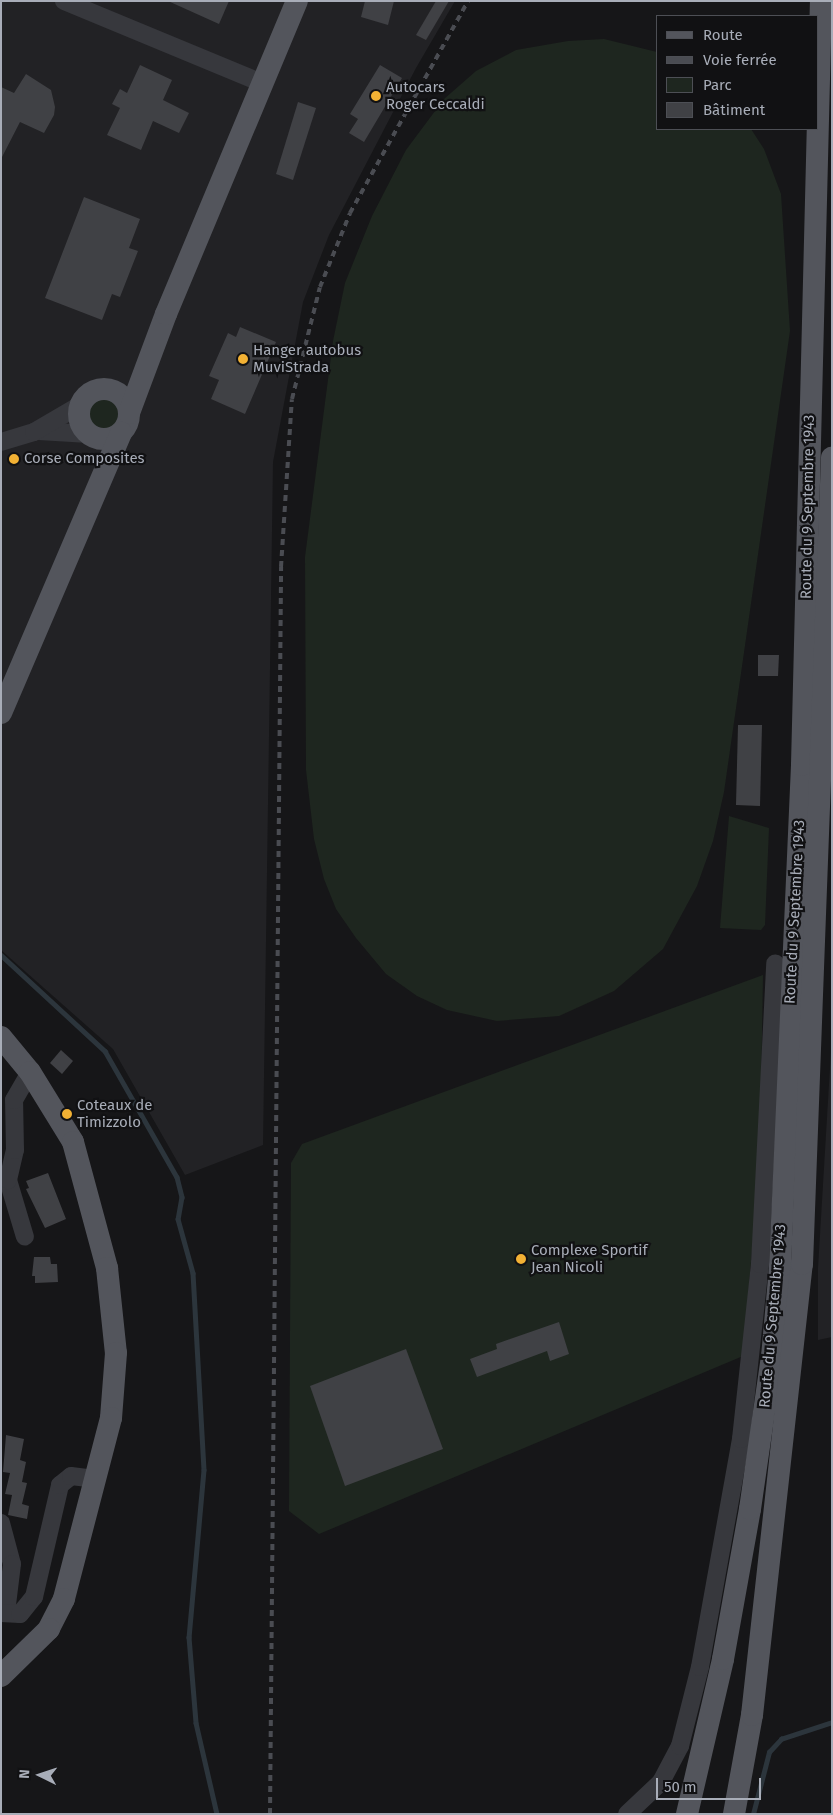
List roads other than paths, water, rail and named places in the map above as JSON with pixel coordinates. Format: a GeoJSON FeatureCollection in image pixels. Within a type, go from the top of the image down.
{"type":"FeatureCollection","features":[{"type":"Feature","properties":{"kind":"main road"},"geometry":{"type":"LineString","coordinates":[[1,713],[125,423],[166,314],[297,1]]}},
{"type":"Feature","properties":{"kind":"main road","name":"Route du 9 Septembre 1943"},"geometry":{"type":"LineString","coordinates":[[687,1814],[723,1659],[751,1500],[772,1357],[780,1267],[802,765],[822,1]]}},
{"type":"Feature","properties":{"kind":"main road"},"geometry":{"type":"LineString","coordinates":[[97,486],[100,459],[89,434],[81,424],[80,405],[91,392],[107,390],[122,382],[138,364],[166,314]]}},
{"type":"Feature","properties":{"kind":"main road"},"geometry":{"type":"LineString","coordinates":[[107,390],[122,396],[125,423]]}},
{"type":"Feature","properties":{"kind":"main road"},"geometry":{"type":"LineString","coordinates":[[89,434],[102,439],[125,423]]}},
{"type":"Feature","properties":{"kind":"main road","name":"Route du 9 Septembre 1943"},"geometry":{"type":"LineString","coordinates":[[734,1814],[752,1715],[802,1264],[832,458]]}},
{"type":"Feature","properties":{"kind":"main road"},"geometry":{"type":"LineString","coordinates":[[1,1037],[30,1072],[74,1142],[108,1268],[116,1353],[111,1418],[64,1599],[49,1629],[1,1676]]}},
{"type":"Feature","properties":{"kind":"street"},"geometry":{"type":"LineString","coordinates":[[64,1],[262,83]]}},
{"type":"Feature","properties":{"kind":"street"},"geometry":{"type":"LineString","coordinates":[[34,432],[80,405]]}},
{"type":"Feature","properties":{"kind":"street"},"geometry":{"type":"LineString","coordinates":[[1,442],[34,432],[58,430],[89,434]]}},
{"type":"Feature","properties":{"kind":"street"},"geometry":{"type":"LineString","coordinates":[[627,1814],[661,1782],[682,1738],[700,1667],[739,1448],[760,1264],[775,964]]}},
{"type":"Feature","properties":{"kind":"street"},"geometry":{"type":"LineString","coordinates":[[25,1237],[5,1180],[15,1150],[14,1100],[30,1072]]}},
{"type":"Feature","properties":{"kind":"street"},"geometry":{"type":"LineString","coordinates":[[1,1523],[12,1564],[4,1613],[20,1614],[34,1597],[60,1485],[71,1476],[95,1479]]}},
{"type":"Feature","properties":{"kind":"waterway"},"geometry":{"type":"LineString","coordinates":[[1,955],[105,1051],[177,1177],[182,1197],[178,1219],[193,1273],[204,1470],[189,1637],[196,1723],[217,1814]]}},
{"type":"Feature","properties":{"kind":"waterway"},"geometry":{"type":"LineString","coordinates":[[753,1814],[769,1752],[781,1739],[832,1722]]}},
{"type":"Feature","properties":{"kind":"railway"},"geometry":{"type":"LineString","coordinates":[[270,1814],[281,567],[292,399],[320,287],[350,213],[468,1]]}},
{"type":"Feature","properties":{"kind":"place","name":"Autocars Roger Ceccaldi"},"geometry":{"type":"Point","coordinates":[376,96]}},
{"type":"Feature","properties":{"kind":"place","name":"Hanger autobus MuviStrada"},"geometry":{"type":"Point","coordinates":[243,359]}},
{"type":"Feature","properties":{"kind":"place","name":"Corse Composites"},"geometry":{"type":"Point","coordinates":[14,459]}},
{"type":"Feature","properties":{"kind":"place","name":"Coteaux de Timizzolo"},"geometry":{"type":"Point","coordinates":[67,1114]}},
{"type":"Feature","properties":{"kind":"place","name":"Complexe Sportif Jean Nicoli"},"geometry":{"type":"Point","coordinates":[521,1259]}}]}
